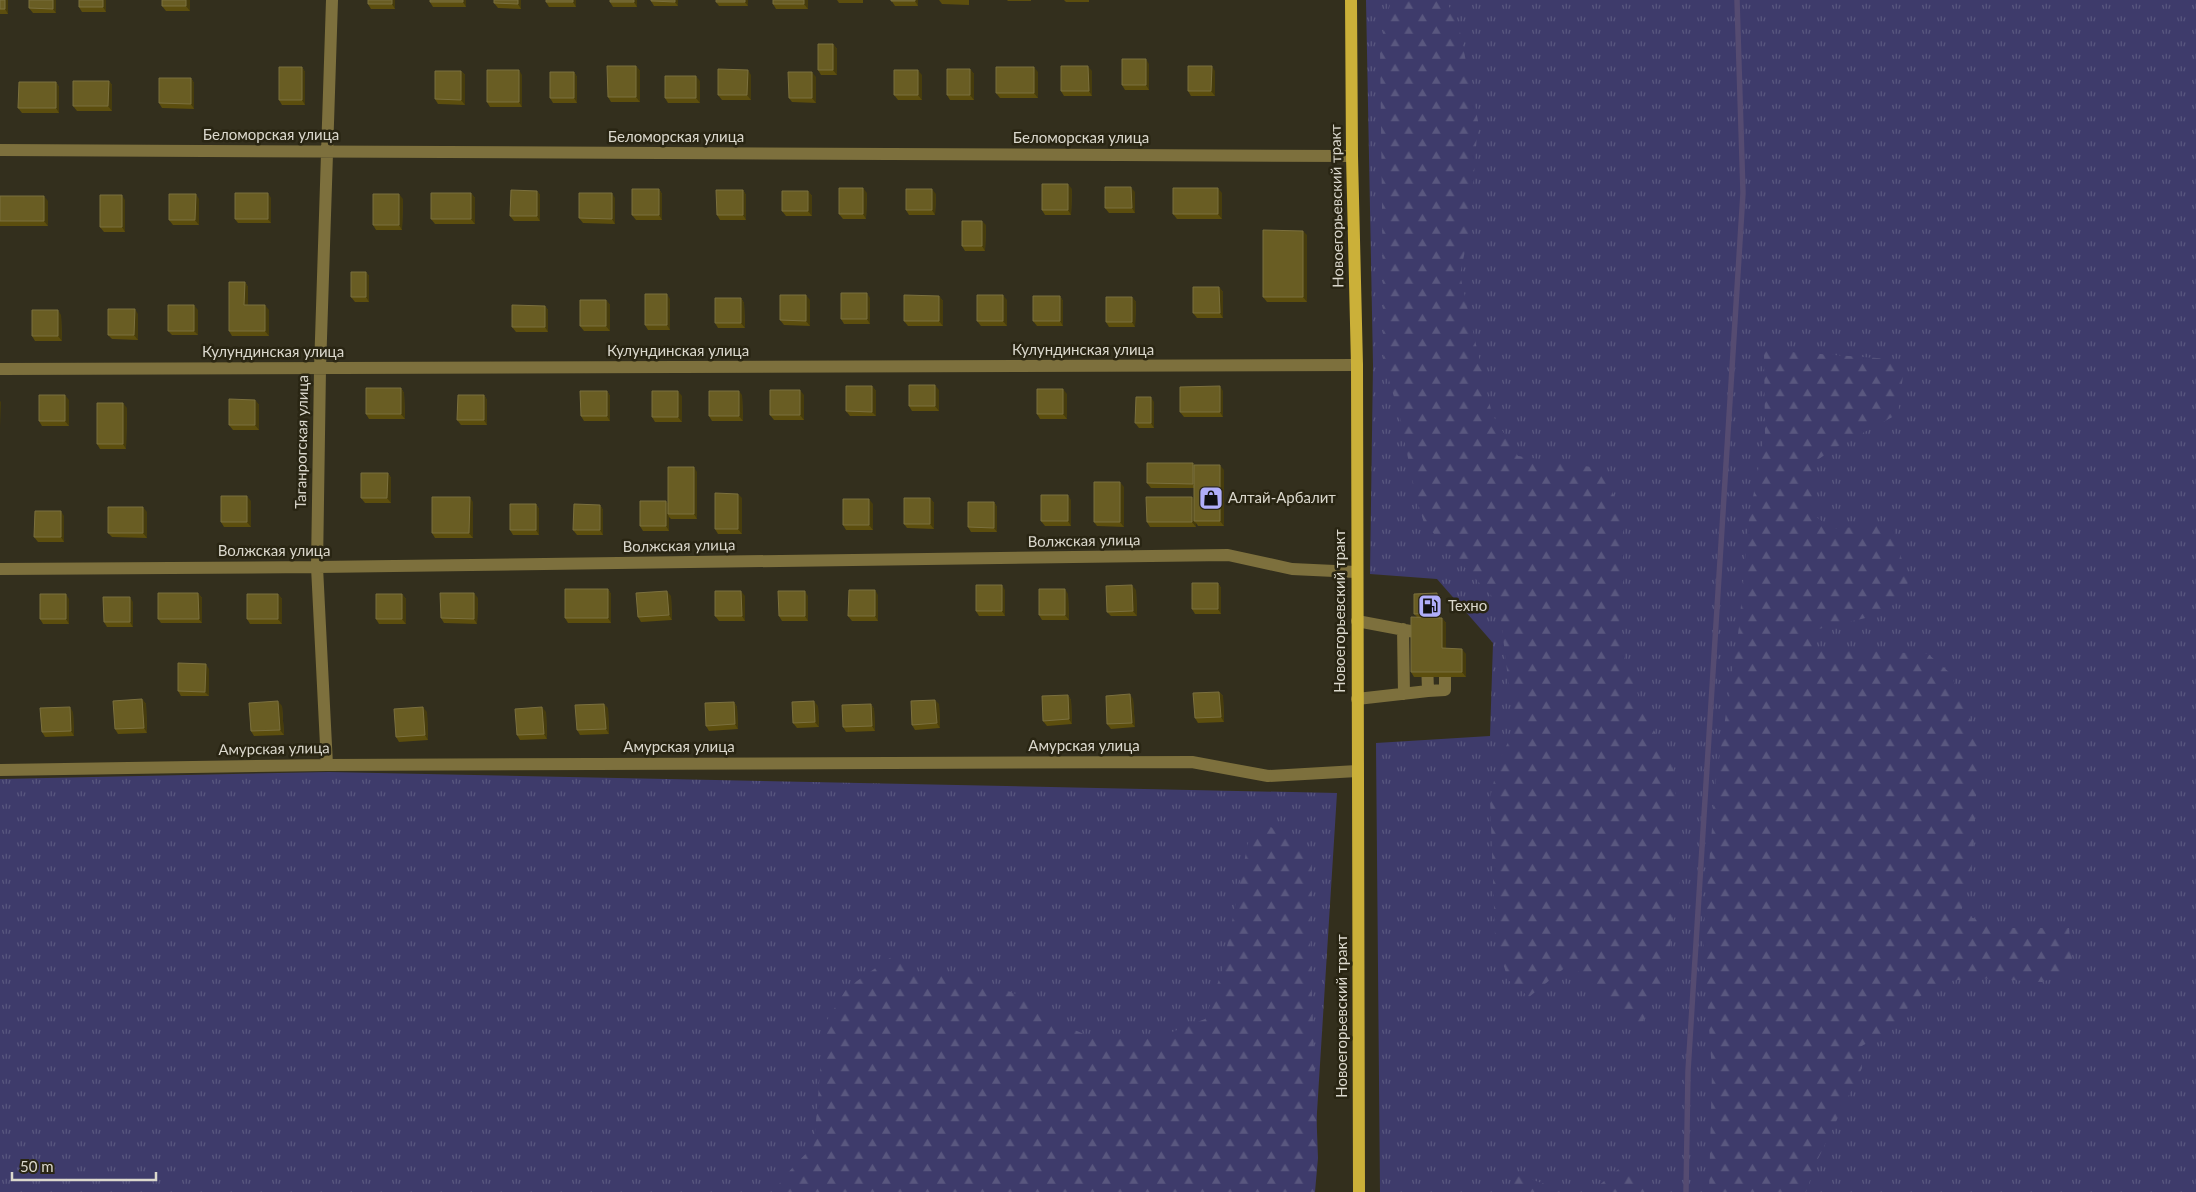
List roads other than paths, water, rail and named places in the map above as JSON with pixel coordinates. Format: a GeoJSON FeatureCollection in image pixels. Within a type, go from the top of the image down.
{"type":"FeatureCollection","features":[{"type":"Feature","properties":{"kind":"main road","name":"Новоегорьевский тракт"},"geometry":{"type":"LineString","coordinates":[[1351,0],[1352,156],[1357,365],[1356,572],[1359,1192]]}},
{"type":"Feature","properties":{"kind":"street","name":"Таганрогская улица"},"geometry":{"type":"LineString","coordinates":[[327,765],[317,567],[320,369],[332,0]]}},
{"type":"Feature","properties":{"kind":"street","name":"Беломорская улица"},"geometry":{"type":"LineString","coordinates":[[0,150],[1352,156]]}},
{"type":"Feature","properties":{"kind":"street","name":"Кулундинская улица"},"geometry":{"type":"LineString","coordinates":[[0,369],[1357,365]]}},
{"type":"Feature","properties":{"kind":"street","name":"Волжская улица"},"geometry":{"type":"LineString","coordinates":[[0,569],[317,567],[1228,555],[1292,569],[1356,572]]}},
{"type":"Feature","properties":{"kind":"street"},"geometry":{"type":"LineString","coordinates":[[1357,621],[1431,635],[1428,691]]}},
{"type":"Feature","properties":{"kind":"street"},"geometry":{"type":"LineString","coordinates":[[1403,630],[1404,694]]}},
{"type":"Feature","properties":{"kind":"street"},"geometry":{"type":"LineString","coordinates":[[1357,699],[1446,690],[1445,647]]}},
{"type":"Feature","properties":{"kind":"street","name":"Амурская улица"},"geometry":{"type":"LineString","coordinates":[[0,770],[327,765],[1192,762],[1268,776],[1357,771]]}},
{"type":"Feature","properties":{"kind":"waterway"},"geometry":{"type":"LineString","coordinates":[[1686,1192],[1688,1071],[1743,193],[1737,0]]}},
{"type":"Feature","properties":{"kind":"place","name":"Алтай-Арбалит"},"geometry":{"type":"Point","coordinates":[1211,498]}},
{"type":"Feature","properties":{"kind":"place","name":"Техно"},"geometry":{"type":"Point","coordinates":[1430,606]}}]}
